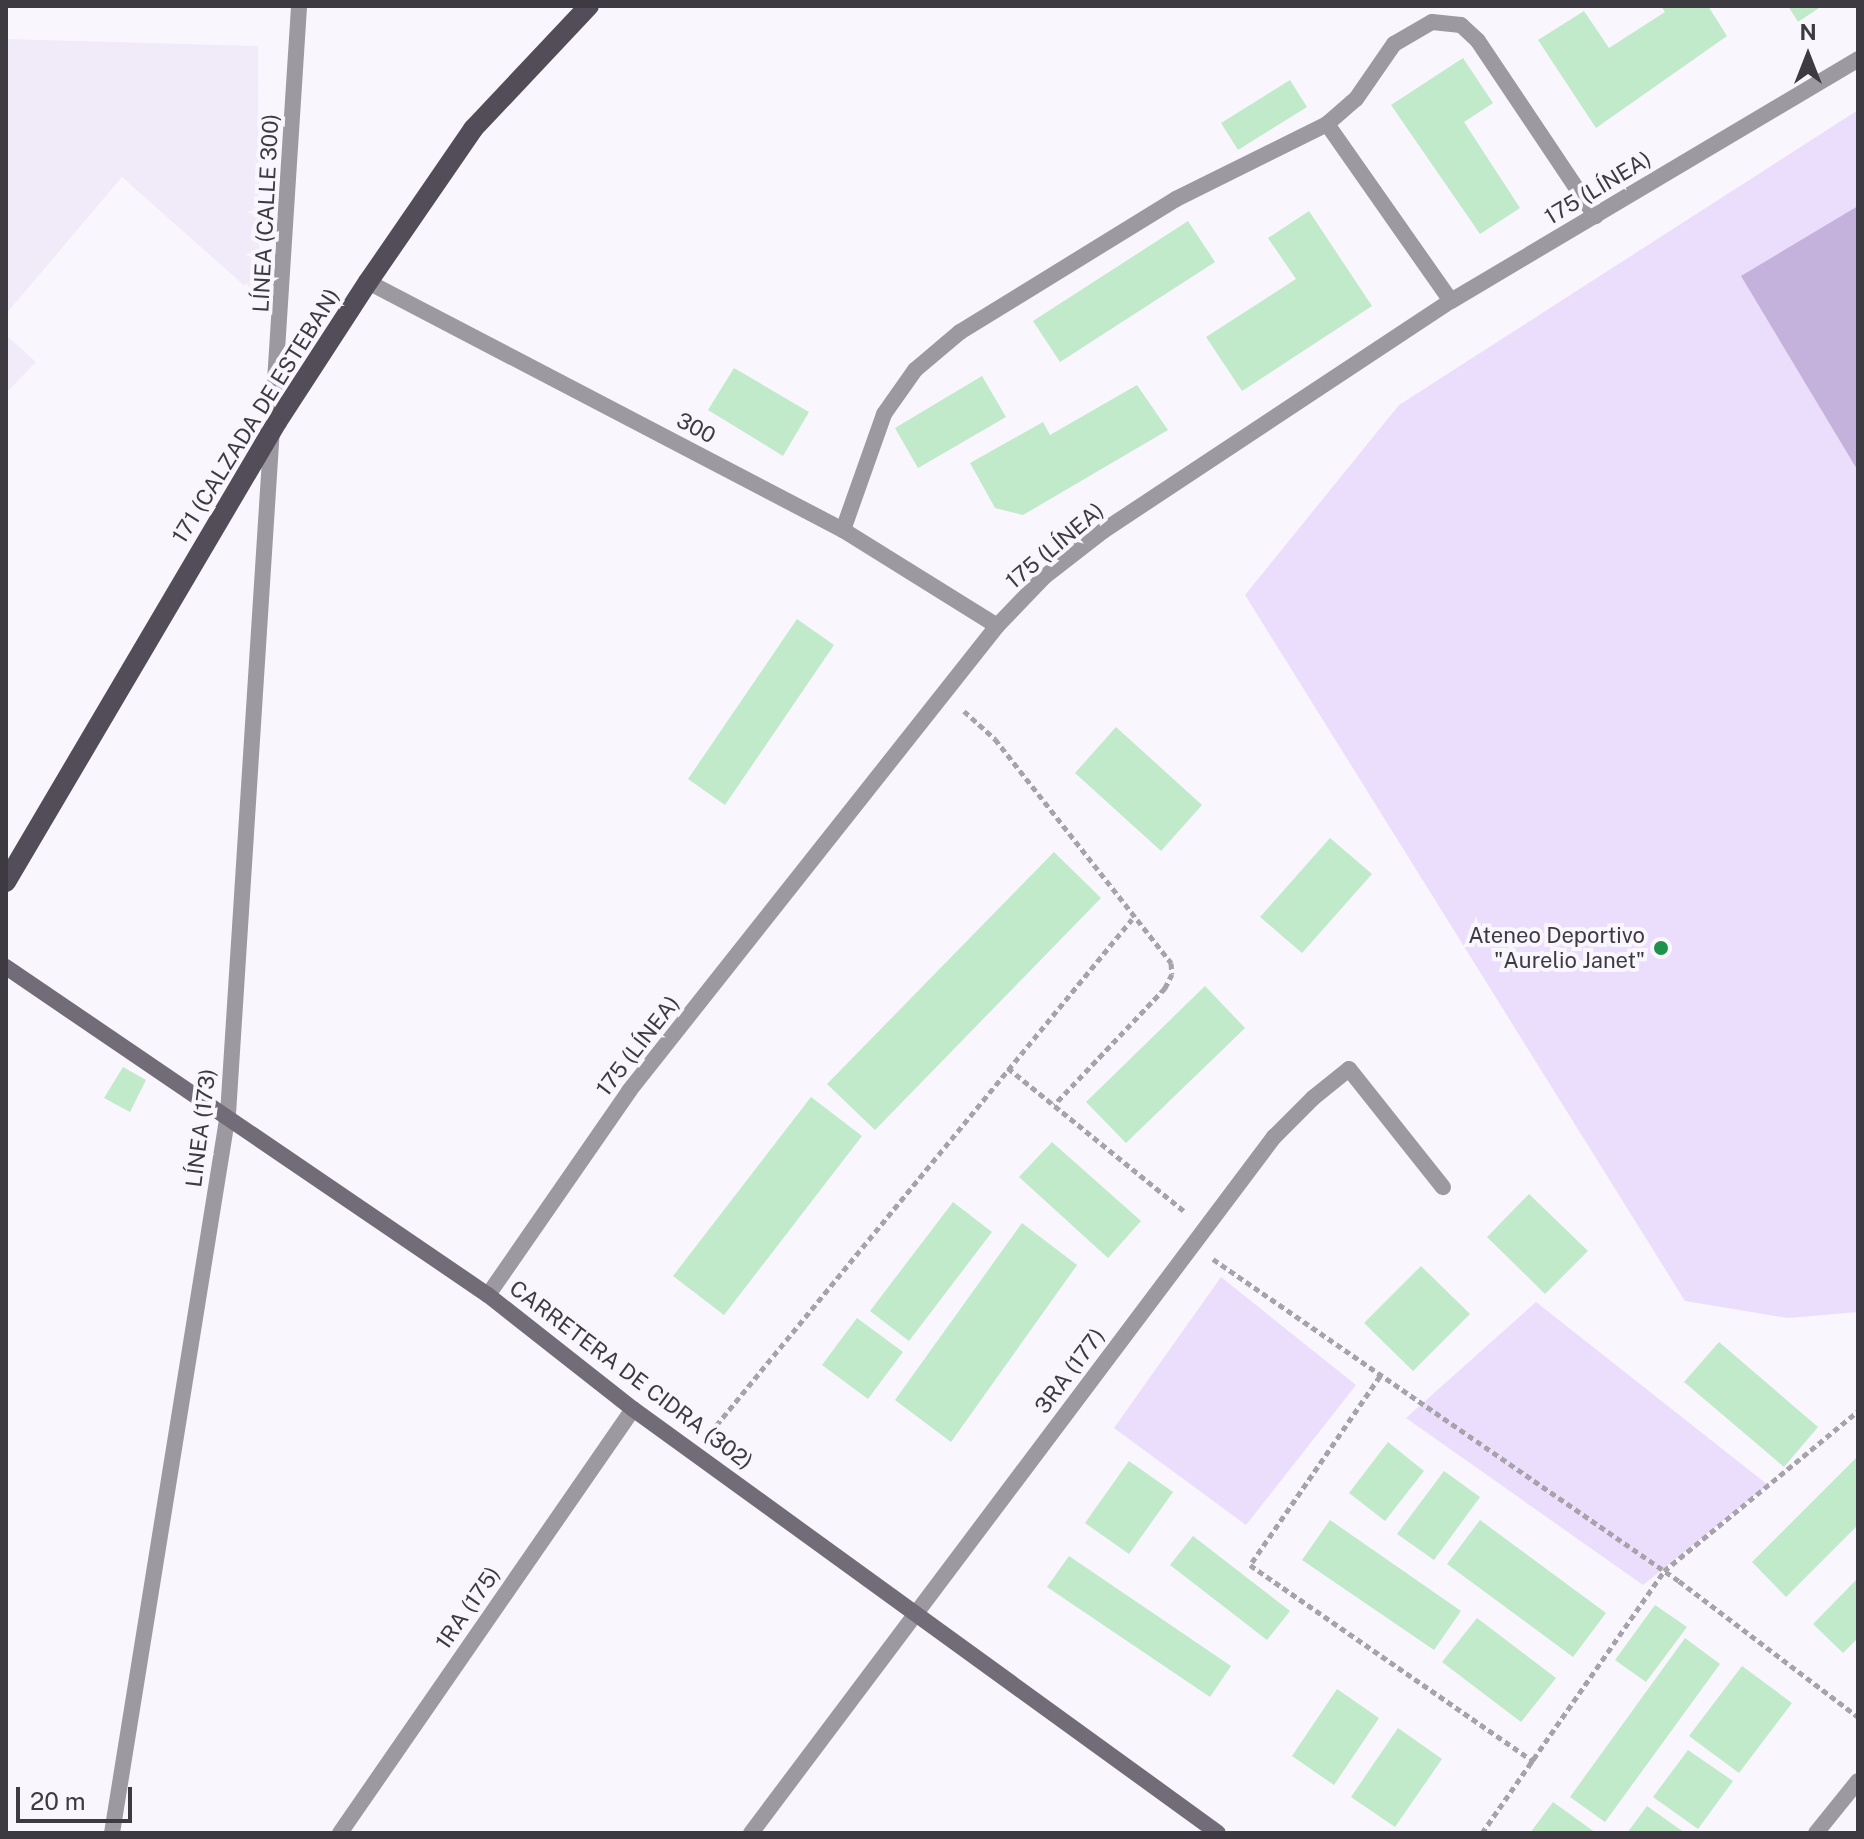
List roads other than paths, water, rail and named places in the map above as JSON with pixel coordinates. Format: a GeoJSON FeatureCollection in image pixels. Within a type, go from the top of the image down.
{"type":"FeatureCollection","features":[{"type":"Feature","properties":{"kind":"main road","name":"171 (CALZADA DE ESTEBAN)"},"geometry":{"type":"LineString","coordinates":[[6,882],[277,422],[368,282],[473,129],[589,6]]}},
{"type":"Feature","properties":{"kind":"main road","name":"CARRETERA DE CIDRA (302)"},"geometry":{"type":"LineString","coordinates":[[6,967],[228,1114],[488,1295],[633,1409],[916,1610],[1201,1828],[1218,1833]]}},
{"type":"Feature","properties":{"kind":"street","name":"LÍNEA (CALLE 300)"},"geometry":{"type":"LineString","coordinates":[[277,422],[299,6]]}},
{"type":"Feature","properties":{"kind":"street"},"geometry":{"type":"LineString","coordinates":[[843,530],[884,414],[915,370],[960,332],[1176,199],[1327,124],[1356,99],[1394,44],[1432,22],[1461,25],[1478,41],[1595,216]]}},
{"type":"Feature","properties":{"kind":"street","name":"175 (LÍNEA)"},"geometry":{"type":"LineString","coordinates":[[488,1295],[629,1091],[946,695],[997,626],[1044,577],[1103,531],[1451,301],[1858,59]]}},
{"type":"Feature","properties":{"kind":"street"},"geometry":{"type":"LineString","coordinates":[[1327,124],[1451,301]]}},
{"type":"Feature","properties":{"kind":"street","name":"300"},"geometry":{"type":"LineString","coordinates":[[368,282],[843,530],[997,626]]}},
{"type":"Feature","properties":{"kind":"street","name":"LÍNEA (173)"},"geometry":{"type":"LineString","coordinates":[[112,1833],[228,1114],[277,422]]}},
{"type":"Feature","properties":{"kind":"street","name":"3RA (177)"},"geometry":{"type":"LineString","coordinates":[[751,1833],[1274,1137],[1349,1069],[1443,1187]]}},
{"type":"Feature","properties":{"kind":"street","name":"1RA (175)"},"geometry":{"type":"LineString","coordinates":[[340,1833],[633,1409]]}},
{"type":"Feature","properties":{"kind":"street"},"geometry":{"type":"LineString","coordinates":[[1816,1833],[1858,1781]]}},
{"type":"Feature","properties":{"kind":"place","name":"Ateneo Deportivo \"Aurelio Janet\""},"geometry":{"type":"Point","coordinates":[1661,948]}}]}
